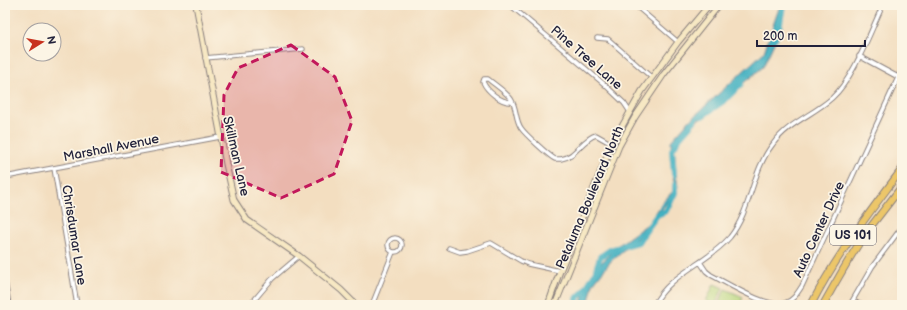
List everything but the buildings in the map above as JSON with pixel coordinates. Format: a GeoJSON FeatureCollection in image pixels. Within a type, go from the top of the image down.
{"type":"FeatureCollection","features":[{"type":"Feature","properties":{"kind":"highway","name":"US 101"},"geometry":{"type":"LineString","coordinates":[[811,305],[826,277],[851,238],[902,169]]}},
{"type":"Feature","properties":{"kind":"highway","name":"US 101"},"geometry":{"type":"LineString","coordinates":[[823,305],[842,270],[866,233],[902,186]]}},
{"type":"Feature","properties":{"kind":"main road","name":"Skillman Lane"},"geometry":{"type":"LineString","coordinates":[[196,5],[220,136],[234,200],[248,220],[298,256],[356,305]]}},
{"type":"Feature","properties":{"kind":"main road","name":"Petaluma Boulevard North"},"geometry":{"type":"LineString","coordinates":[[548,305],[560,271],[612,144],[651,77],[709,5]]}},
{"type":"Feature","properties":{"kind":"main road","name":"Petaluma Boulevard North"},"geometry":{"type":"LineString","coordinates":[[555,305],[620,146],[635,118],[664,74],[720,5]]}},
{"type":"Feature","properties":{"kind":"street","name":"Pine Tree Lane"},"geometry":{"type":"LineString","coordinates":[[510,5],[604,84],[624,103],[630,112]]}},
{"type":"Feature","properties":{"kind":"street"},"geometry":{"type":"LineString","coordinates":[[635,5],[678,42]]}},
{"type":"Feature","properties":{"kind":"street"},"geometry":{"type":"LineString","coordinates":[[654,305],[659,295],[670,283],[719,248],[730,236],[746,208],[759,167],[773,143],[792,124],[823,105],[837,93],[847,80],[883,5]]}},
{"type":"Feature","properties":{"kind":"street"},"geometry":{"type":"LineString","coordinates":[[597,38],[608,40],[651,77]]}},
{"type":"Feature","properties":{"kind":"street"},"geometry":{"type":"LineString","coordinates":[[205,58],[303,49]]}},
{"type":"Feature","properties":{"kind":"street"},"geometry":{"type":"LineString","coordinates":[[859,56],[898,77]]}},
{"type":"Feature","properties":{"kind":"street","name":"Auto Center Drive"},"geometry":{"type":"LineString","coordinates":[[700,262],[706,271],[711,275],[757,298],[779,304],[785,303],[795,296],[802,286],[902,69]]}},
{"type":"Feature","properties":{"kind":"street"},"geometry":{"type":"LineString","coordinates":[[512,102],[504,101],[490,92],[485,87],[483,82],[484,79],[488,79],[506,93],[512,102],[521,128],[548,154],[556,159],[561,160],[568,157],[596,135],[612,144]]}},
{"type":"Feature","properties":{"kind":"street","name":"Marshall Avenue"},"geometry":{"type":"LineString","coordinates":[[5,177],[220,136]]}},
{"type":"Feature","properties":{"kind":"street","name":"Chrisdumar Lane"},"geometry":{"type":"LineString","coordinates":[[54,168],[77,305]]}},
{"type":"Feature","properties":{"kind":"street"},"geometry":{"type":"LineString","coordinates":[[850,305],[872,267],[902,227]]}},
{"type":"Feature","properties":{"kind":"street"},"geometry":{"type":"LineString","coordinates":[[449,248],[460,252],[491,243],[528,264],[560,271]]}},
{"type":"Feature","properties":{"kind":"street"},"geometry":{"type":"LineString","coordinates":[[372,305],[393,252]]}},
{"type":"Feature","properties":{"kind":"street"},"geometry":{"type":"LineString","coordinates":[[250,305],[272,279],[298,256]]}},
{"type":"Feature","properties":{"kind":"street"},"geometry":{"type":"LineString","coordinates":[[5,282],[9,305]]}},
{"type":"Feature","properties":{"kind":"street"},"geometry":{"type":"LineString","coordinates":[[853,301],[862,305]]}},
{"type":"Feature","properties":{"kind":"highlighted area"},"geometry":{"type":"Polygon","coordinates":[[[291,45],[335,77],[352,121],[334,174],[281,198],[221,172],[224,95],[238,68],[291,45]]]}},
{"type":"Feature","properties":{"kind":"green space"},"geometry":{"type":"Polygon","coordinates":[[[714,284],[723,288],[715,305],[706,301],[714,284]]]}},
{"type":"Feature","properties":{"kind":"green space"},"geometry":{"type":"Polygon","coordinates":[[[725,289],[743,297],[740,305],[718,305],[725,289]]]}},
{"type":"Feature","properties":{"kind":"water"},"geometry":{"type":"Polygon","coordinates":[[[780,5],[784,5],[775,41],[763,67],[702,117],[685,128],[674,143],[678,187],[661,210],[654,223],[611,261],[593,284],[588,305],[581,305],[594,271],[617,246],[649,223],[663,202],[674,190],[671,141],[688,122],[764,52],[780,5]]]}},
{"type":"Feature","properties":{"kind":"waterway"},"geometry":{"type":"LineString","coordinates":[[775,38],[779,29],[783,5]]}},
{"type":"Feature","properties":{"kind":"waterway"},"geometry":{"type":"LineString","coordinates":[[702,116],[725,100],[741,84]]}},
{"type":"Feature","properties":{"kind":"waterway"},"geometry":{"type":"LineString","coordinates":[[674,174],[672,150],[680,137],[694,121]]}},
{"type":"Feature","properties":{"kind":"waterway"},"geometry":{"type":"LineString","coordinates":[[577,305],[577,298],[585,290],[595,273],[600,257],[610,250],[638,242],[657,215],[666,211],[675,193],[675,185]]}}]}
